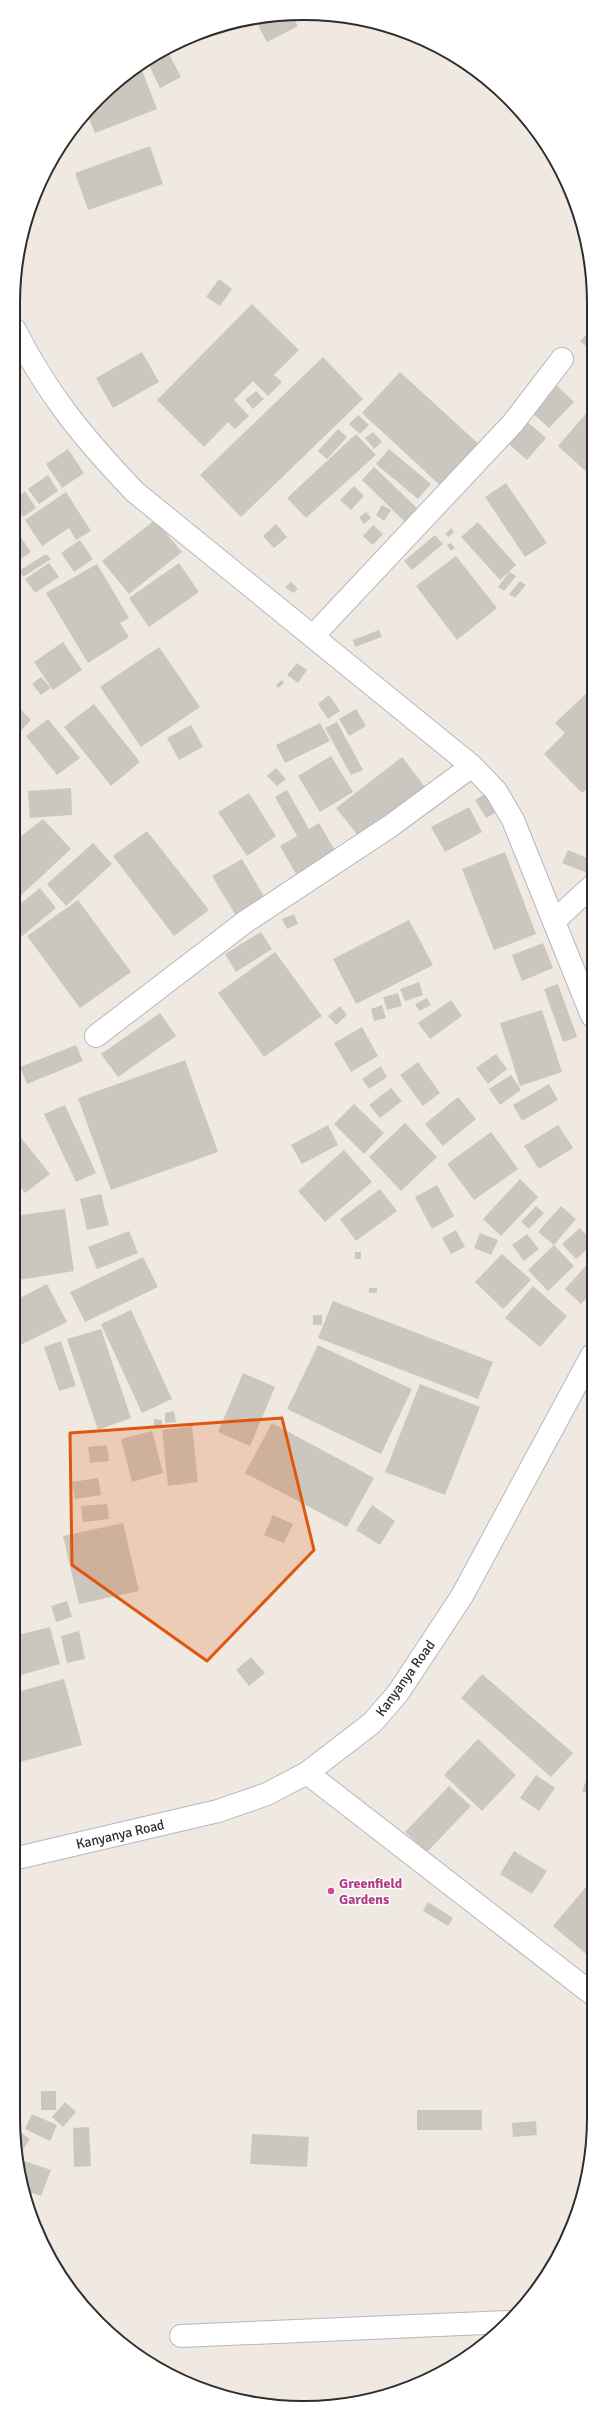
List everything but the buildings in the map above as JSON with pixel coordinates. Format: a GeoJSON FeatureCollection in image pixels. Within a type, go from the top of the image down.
{"type":"FeatureCollection","features":[{"type":"Feature","properties":{"kind":"street"},"geometry":{"type":"LineString","coordinates":[[20,340],[32,364],[62,409],[92,447],[130,486],[220,563],[472,766],[496,791],[513,820],[587,1004]]}},
{"type":"Feature","properties":{"kind":"street"},"geometry":{"type":"LineString","coordinates":[[312,636],[513,423],[562,359]]}},
{"type":"Feature","properties":{"kind":"street"},"geometry":{"type":"LineString","coordinates":[[96,1036],[245,922],[389,827],[472,766]]}},
{"type":"Feature","properties":{"kind":"street"},"geometry":{"type":"LineString","coordinates":[[554,921],[587,891]]}},
{"type":"Feature","properties":{"kind":"street","name":"Kanyanya Road"},"geometry":{"type":"LineString","coordinates":[[20,1857],[218,1811],[267,1794],[307,1773],[372,1723],[398,1693],[462,1596],[587,1364]]}},
{"type":"Feature","properties":{"kind":"street"},"geometry":{"type":"LineString","coordinates":[[307,1773],[587,1989]]}},
{"type":"Feature","properties":{"kind":"street"},"geometry":{"type":"LineString","coordinates":[[181,2336],[499,2322]]}},
{"type":"Feature","properties":{"kind":"highlighted area"},"geometry":{"type":"Polygon","coordinates":[[[282,1418],[314,1550],[207,1661],[72,1565],[70,1433],[282,1418]]]}},
{"type":"Feature","properties":{"kind":"place","name":"Greenfield Gardens"},"geometry":{"type":"Point","coordinates":[331,1891]}}]}
